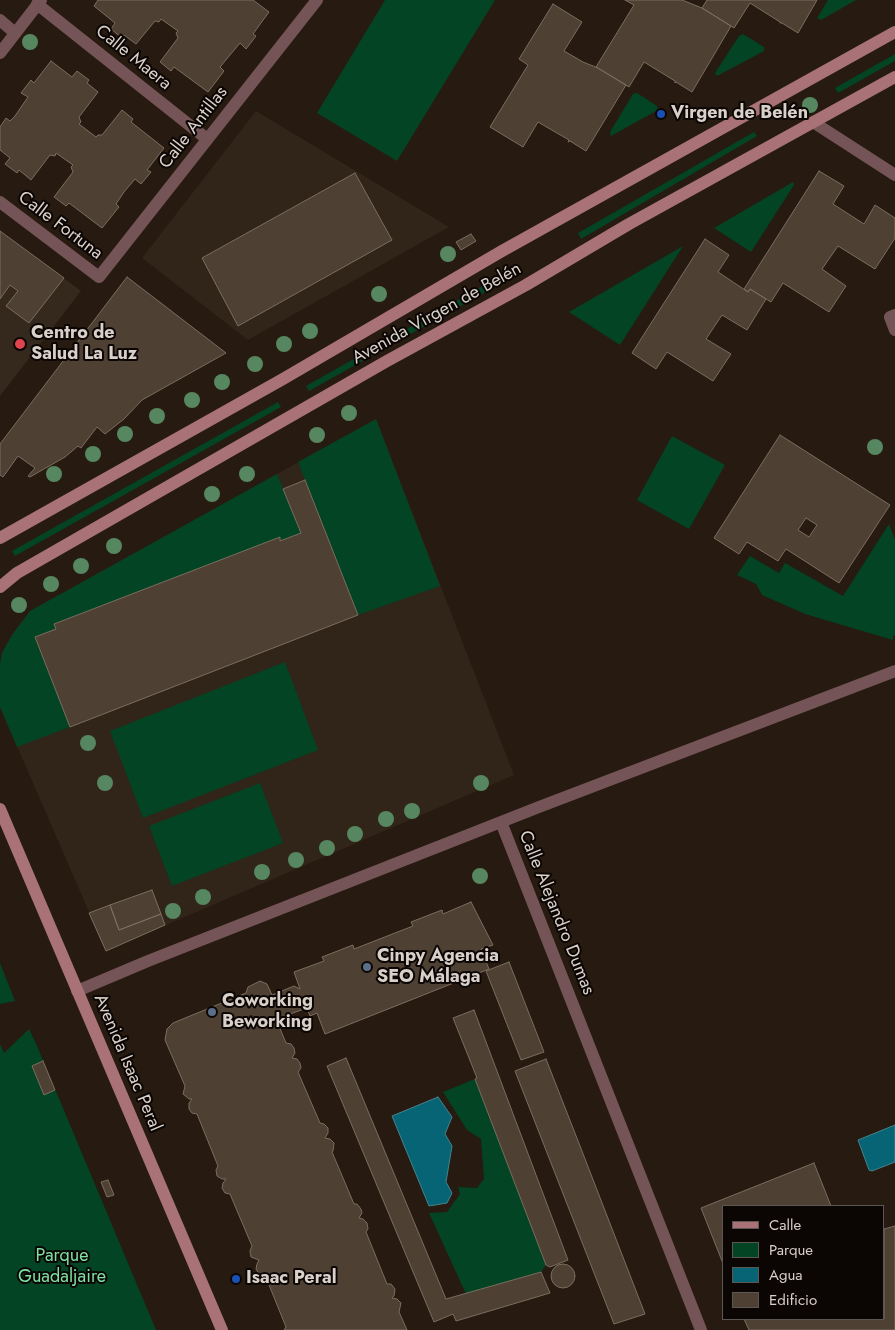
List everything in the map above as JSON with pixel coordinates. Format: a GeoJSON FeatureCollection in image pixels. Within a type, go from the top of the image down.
{"type":"FeatureCollection","features":[{"type":"Feature","properties":{"kind":"street","name":"Calle Antillas"},"geometry":{"type":"LineString","coordinates":[[99,277],[317,0]]}},
{"type":"Feature","properties":{"kind":"street","name":"Calle Maera"},"geometry":{"type":"LineString","coordinates":[[39,2],[207,139]]}},
{"type":"Feature","properties":{"kind":"street"},"geometry":{"type":"LineString","coordinates":[[0,53],[39,2]]}},
{"type":"Feature","properties":{"kind":"street"},"geometry":{"type":"LineString","coordinates":[[0,20],[15,33]]}},
{"type":"Feature","properties":{"kind":"street","name":"Avenida Virgen de Belén"},"geometry":{"type":"LineString","coordinates":[[0,538],[502,251],[895,32]]}},
{"type":"Feature","properties":{"kind":"street","name":"Avenida Virgen de Belén"},"geometry":{"type":"LineString","coordinates":[[0,587],[17,573],[386,361],[526,285],[629,224],[895,77]]}},
{"type":"Feature","properties":{"kind":"street"},"geometry":{"type":"LineString","coordinates":[[814,122],[895,175]]}},
{"type":"Feature","properties":{"kind":"street","name":"Calle Fortuna"},"geometry":{"type":"LineString","coordinates":[[0,202],[99,277]]}},
{"type":"Feature","properties":{"kind":"street"},"geometry":{"type":"LineString","coordinates":[[895,315],[890,317],[895,330]]}},
{"type":"Feature","properties":{"kind":"street"},"geometry":{"type":"LineString","coordinates":[[501,822],[895,671]]}},
{"type":"Feature","properties":{"kind":"street","name":"Avenida Isaac Peral"},"geometry":{"type":"LineString","coordinates":[[0,809],[222,1330]]}},
{"type":"Feature","properties":{"kind":"street","name":"Calle Alejandro Dumas"},"geometry":{"type":"LineString","coordinates":[[78,991],[501,822],[701,1330]]}},
{"type":"Feature","properties":{"kind":"shaded area"},"geometry":{"type":"Polygon","coordinates":[[[256,111],[449,227],[248,340],[142,258],[256,111]]]}},
{"type":"Feature","properties":{"kind":"shaded area","name":"Centro de Salud La Luz"},"geometry":{"type":"Polygon","coordinates":[[[0,231],[81,291],[0,396],[0,231]]]}},
{"type":"Feature","properties":{"kind":"shaded area"},"geometry":{"type":"Polygon","coordinates":[[[376,419],[514,775],[106,951],[0,707],[0,664],[2,653],[12,635],[30,611],[376,419]]]}},
{"type":"Feature","properties":{"kind":"green space"},"geometry":{"type":"Polygon","coordinates":[[[385,0],[495,0],[397,161],[317,113],[385,0]]]}},
{"type":"Feature","properties":{"kind":"green space"},"geometry":{"type":"Polygon","coordinates":[[[828,0],[856,0],[821,20],[817,18],[828,0]]]}},
{"type":"Feature","properties":{"kind":"green space"},"geometry":{"type":"Polygon","coordinates":[[[743,34],[764,47],[764,51],[717,76],[715,73],[739,36],[743,34]]]}},
{"type":"Feature","properties":{"kind":"green space"},"geometry":{"type":"Polygon","coordinates":[[[895,54],[895,61],[838,93],[835,88],[895,54]]]}},
{"type":"Feature","properties":{"kind":"green space"},"geometry":{"type":"Polygon","coordinates":[[[637,93],[657,106],[658,110],[611,136],[610,132],[633,94],[637,93]]]}},
{"type":"Feature","properties":{"kind":"green space"},"geometry":{"type":"Polygon","coordinates":[[[754,132],[757,136],[581,239],[578,233],[754,132]]]}},
{"type":"Feature","properties":{"kind":"green space"},"geometry":{"type":"Polygon","coordinates":[[[793,182],[794,185],[751,252],[714,228],[793,182]]]}},
{"type":"Feature","properties":{"kind":"green space"},"geometry":{"type":"Polygon","coordinates":[[[683,246],[620,345],[569,312],[683,246]]]}},
{"type":"Feature","properties":{"kind":"green space"},"geometry":{"type":"Polygon","coordinates":[[[502,275],[505,281],[309,391],[306,386],[502,275]]]}},
{"type":"Feature","properties":{"kind":"green space"},"geometry":{"type":"Polygon","coordinates":[[[278,402],[281,407],[15,556],[12,551],[278,402]]]}},
{"type":"Feature","properties":{"kind":"green space"},"geometry":{"type":"Polygon","coordinates":[[[376,419],[440,586],[358,615],[298,462],[376,419]]]}},
{"type":"Feature","properties":{"kind":"green space"},"geometry":{"type":"Polygon","coordinates":[[[672,436],[725,465],[689,529],[637,500],[672,436]]]}},
{"type":"Feature","properties":{"kind":"green space"},"geometry":{"type":"Polygon","coordinates":[[[277,474],[301,533],[280,541],[280,538],[54,624],[56,629],[35,638],[70,727],[17,747],[0,707],[0,664],[2,653],[12,635],[30,611],[277,474]]]}},
{"type":"Feature","properties":{"kind":"green space"},"geometry":{"type":"Polygon","coordinates":[[[889,524],[895,540],[895,636],[893,635],[893,640],[805,614],[762,595],[756,584],[737,575],[750,556],[779,573],[785,563],[843,596],[889,524]]]}},
{"type":"Feature","properties":{"kind":"green space"},"geometry":{"type":"Polygon","coordinates":[[[285,662],[318,750],[143,818],[110,731],[285,662]]]}},
{"type":"Feature","properties":{"kind":"green space"},"geometry":{"type":"Polygon","coordinates":[[[260,783],[283,843],[172,886],[149,826],[260,783]]]}},
{"type":"Feature","properties":{"kind":"green space"},"geometry":{"type":"Polygon","coordinates":[[[0,963],[15,1001],[0,1004],[0,963]]]}},
{"type":"Feature","properties":{"kind":"green space","name":"Parque Guadaljaire"},"geometry":{"type":"Polygon","coordinates":[[[29,1029],[156,1330],[0,1330],[0,1044],[4,1053],[29,1029]]]}},
{"type":"Feature","properties":{"kind":"green space"},"geometry":{"type":"Polygon","coordinates":[[[475,1079],[546,1265],[541,1272],[466,1294],[429,1213],[447,1212],[460,1194],[458,1187],[477,1188],[484,1179],[481,1139],[467,1130],[443,1092],[475,1079]]]}},
{"type":"Feature","properties":{"kind":"water"},"geometry":{"type":"Polygon","coordinates":[[[438,1097],[452,1117],[445,1134],[452,1146],[446,1182],[452,1193],[447,1203],[429,1206],[392,1116],[438,1097]]]}},
{"type":"Feature","properties":{"kind":"water"},"geometry":{"type":"Polygon","coordinates":[[[895,1125],[895,1162],[872,1171],[869,1170],[858,1140],[895,1125]]]}},
{"type":"Feature","properties":{"kind":"building"},"geometry":{"type":"Polygon","coordinates":[[[98,0],[253,0],[269,12],[253,34],[256,36],[246,49],[240,43],[220,67],[224,71],[208,92],[174,67],[171,71],[160,62],[178,38],[176,33],[178,31],[161,19],[159,22],[155,21],[136,44],[124,35],[122,38],[111,29],[115,23],[94,6],[98,0]]]}},
{"type":"Feature","properties":{"kind":"building"},"geometry":{"type":"Polygon","coordinates":[[[625,0],[682,0],[702,8],[731,26],[692,92],[644,62],[629,87],[596,67],[634,5],[625,0]]]}},
{"type":"Feature","properties":{"kind":"building"},"geometry":{"type":"Polygon","coordinates":[[[707,0],[817,0],[798,33],[750,3],[734,28],[702,8],[707,0]]]}},
{"type":"Feature","properties":{"kind":"building"},"geometry":{"type":"Polygon","coordinates":[[[553,4],[582,22],[564,51],[626,85],[586,151],[570,141],[568,142],[569,140],[538,122],[523,147],[490,127],[528,65],[519,59],[553,4]]]}},
{"type":"Feature","properties":{"kind":"building"},"geometry":{"type":"Polygon","coordinates":[[[51,61],[72,77],[77,71],[89,80],[87,83],[98,92],[79,117],[81,122],[79,124],[96,137],[102,135],[122,110],[133,119],[131,122],[164,148],[147,170],[151,172],[141,184],[135,179],[124,192],[116,204],[119,207],[102,228],[69,203],[66,206],[54,197],[73,172],[71,167],[73,165],[56,153],[55,156],[50,155],[31,180],[19,170],[17,173],[5,164],[10,158],[0,150],[0,127],[6,118],[10,121],[15,116],[28,97],[21,93],[31,80],[34,83],[51,61]]]}},
{"type":"Feature","properties":{"kind":"building"},"geometry":{"type":"Polygon","coordinates":[[[819,171],[844,186],[833,204],[864,224],[875,205],[895,218],[895,238],[875,269],[838,246],[822,269],[846,286],[829,312],[783,283],[771,302],[750,289],[748,292],[744,289],[819,171]]]}},
{"type":"Feature","properties":{"kind":"building"},"geometry":{"type":"Polygon","coordinates":[[[355,173],[392,240],[238,326],[202,258],[355,173]]]}},
{"type":"Feature","properties":{"kind":"building"},"geometry":{"type":"Polygon","coordinates":[[[0,231],[64,278],[29,323],[6,306],[18,291],[10,285],[0,299],[0,231]]]}},
{"type":"Feature","properties":{"kind":"building"},"geometry":{"type":"Polygon","coordinates":[[[471,234],[476,241],[461,250],[456,242],[471,234]]]}},
{"type":"Feature","properties":{"kind":"building"},"geometry":{"type":"Polygon","coordinates":[[[705,239],[729,255],[718,272],[748,292],[750,289],[766,299],[747,330],[722,315],[706,339],[731,354],[713,381],[667,352],[656,369],[632,353],[705,239]]]}},
{"type":"Feature","properties":{"kind":"building"},"geometry":{"type":"Polygon","coordinates":[[[127,277],[226,353],[142,400],[124,419],[105,434],[97,427],[81,448],[78,446],[65,457],[30,477],[28,476],[35,468],[18,456],[3,477],[0,475],[0,444],[127,277]]]}},
{"type":"Feature","properties":{"kind":"building"},"geometry":{"type":"Polygon","coordinates":[[[780,435],[890,505],[839,583],[786,549],[778,561],[747,542],[739,554],[714,538],[780,435]],[[806,518],[798,530],[809,537],[817,525],[806,518]]]}},
{"type":"Feature","properties":{"kind":"building"},"geometry":{"type":"Polygon","coordinates":[[[305,480],[358,615],[70,727],[35,637],[56,629],[54,624],[280,537],[280,541],[301,533],[283,489],[305,480]]]}},
{"type":"Feature","properties":{"kind":"building"},"geometry":{"type":"Polygon","coordinates":[[[152,890],[161,914],[119,930],[110,905],[152,890]]]}},
{"type":"Feature","properties":{"kind":"building"},"geometry":{"type":"Polygon","coordinates":[[[471,902],[493,945],[481,949],[489,969],[325,1034],[317,1013],[310,1016],[307,1008],[276,1019],[286,1043],[291,1044],[294,1048],[295,1053],[292,1058],[297,1059],[300,1063],[301,1068],[298,1072],[320,1123],[328,1128],[325,1138],[330,1139],[334,1143],[332,1152],[354,1204],[357,1204],[361,1209],[362,1213],[359,1218],[367,1223],[368,1229],[366,1232],[387,1284],[391,1284],[395,1289],[392,1298],[397,1299],[401,1303],[399,1312],[407,1330],[284,1330],[286,1327],[265,1275],[259,1274],[256,1269],[259,1260],[251,1257],[250,1251],[252,1246],[230,1194],[225,1193],[222,1188],[226,1179],[217,1176],[216,1170],[218,1166],[197,1114],[192,1113],[189,1109],[189,1103],[192,1099],[183,1094],[185,1086],[165,1040],[167,1029],[173,1023],[246,993],[248,987],[260,981],[267,984],[272,995],[294,986],[300,989],[294,972],[324,961],[322,957],[353,945],[354,949],[413,926],[411,922],[442,910],[443,914],[471,902]]]}},
{"type":"Feature","properties":{"kind":"building"},"geometry":{"type":"Polygon","coordinates":[[[110,905],[119,930],[161,914],[165,925],[106,951],[89,913],[110,905]]]}},
{"type":"Feature","properties":{"kind":"building"},"geometry":{"type":"Polygon","coordinates":[[[509,962],[544,1052],[521,1060],[486,971],[509,962]]]}},
{"type":"Feature","properties":{"kind":"building"},"geometry":{"type":"Polygon","coordinates":[[[474,1010],[568,1260],[550,1267],[546,1265],[453,1018],[474,1010]]]}},
{"type":"Feature","properties":{"kind":"building"},"geometry":{"type":"Polygon","coordinates":[[[346,1058],[446,1299],[541,1272],[550,1293],[456,1321],[453,1314],[434,1322],[327,1066],[346,1058]]]}},
{"type":"Feature","properties":{"kind":"building"},"geometry":{"type":"Polygon","coordinates":[[[546,1059],[645,1314],[614,1324],[515,1071],[546,1059]]]}},
{"type":"Feature","properties":{"kind":"building"},"geometry":{"type":"Polygon","coordinates":[[[43,1061],[55,1090],[44,1095],[32,1066],[43,1061]]]}},
{"type":"Feature","properties":{"kind":"building"},"geometry":{"type":"Polygon","coordinates":[[[814,1163],[831,1205],[722,1205],[722,1261],[701,1208],[814,1163]]]}},
{"type":"Feature","properties":{"kind":"building"},"geometry":{"type":"Polygon","coordinates":[[[108,1180],[114,1195],[107,1197],[101,1182],[108,1180]]]}},
{"type":"Feature","properties":{"kind":"building"},"geometry":{"type":"Polygon","coordinates":[[[895,1226],[895,1330],[749,1330],[744,1320],[885,1320],[885,1229],[895,1226]]]}},
{"type":"Feature","properties":{"kind":"building"},"geometry":{"type":"Polygon","coordinates":[[[563,1264],[572,1267],[575,1276],[572,1285],[563,1288],[554,1285],[551,1276],[554,1267],[563,1264]]]}},
{"type":"Feature","properties":{"kind":"place","name":"Virgen de Belén"},"geometry":{"type":"Point","coordinates":[661,114]}},
{"type":"Feature","properties":{"kind":"place","name":"Centro de Salud La Luz"},"geometry":{"type":"Point","coordinates":[20,344]}},
{"type":"Feature","properties":{"kind":"place","name":"Cinpy Agencia SEO Málaga"},"geometry":{"type":"Point","coordinates":[367,967]}},
{"type":"Feature","properties":{"kind":"place","name":"Coworking Beworking"},"geometry":{"type":"Point","coordinates":[212,1012]}},
{"type":"Feature","properties":{"kind":"place","name":"Isaac Peral"},"geometry":{"type":"Point","coordinates":[236,1279]}}]}
